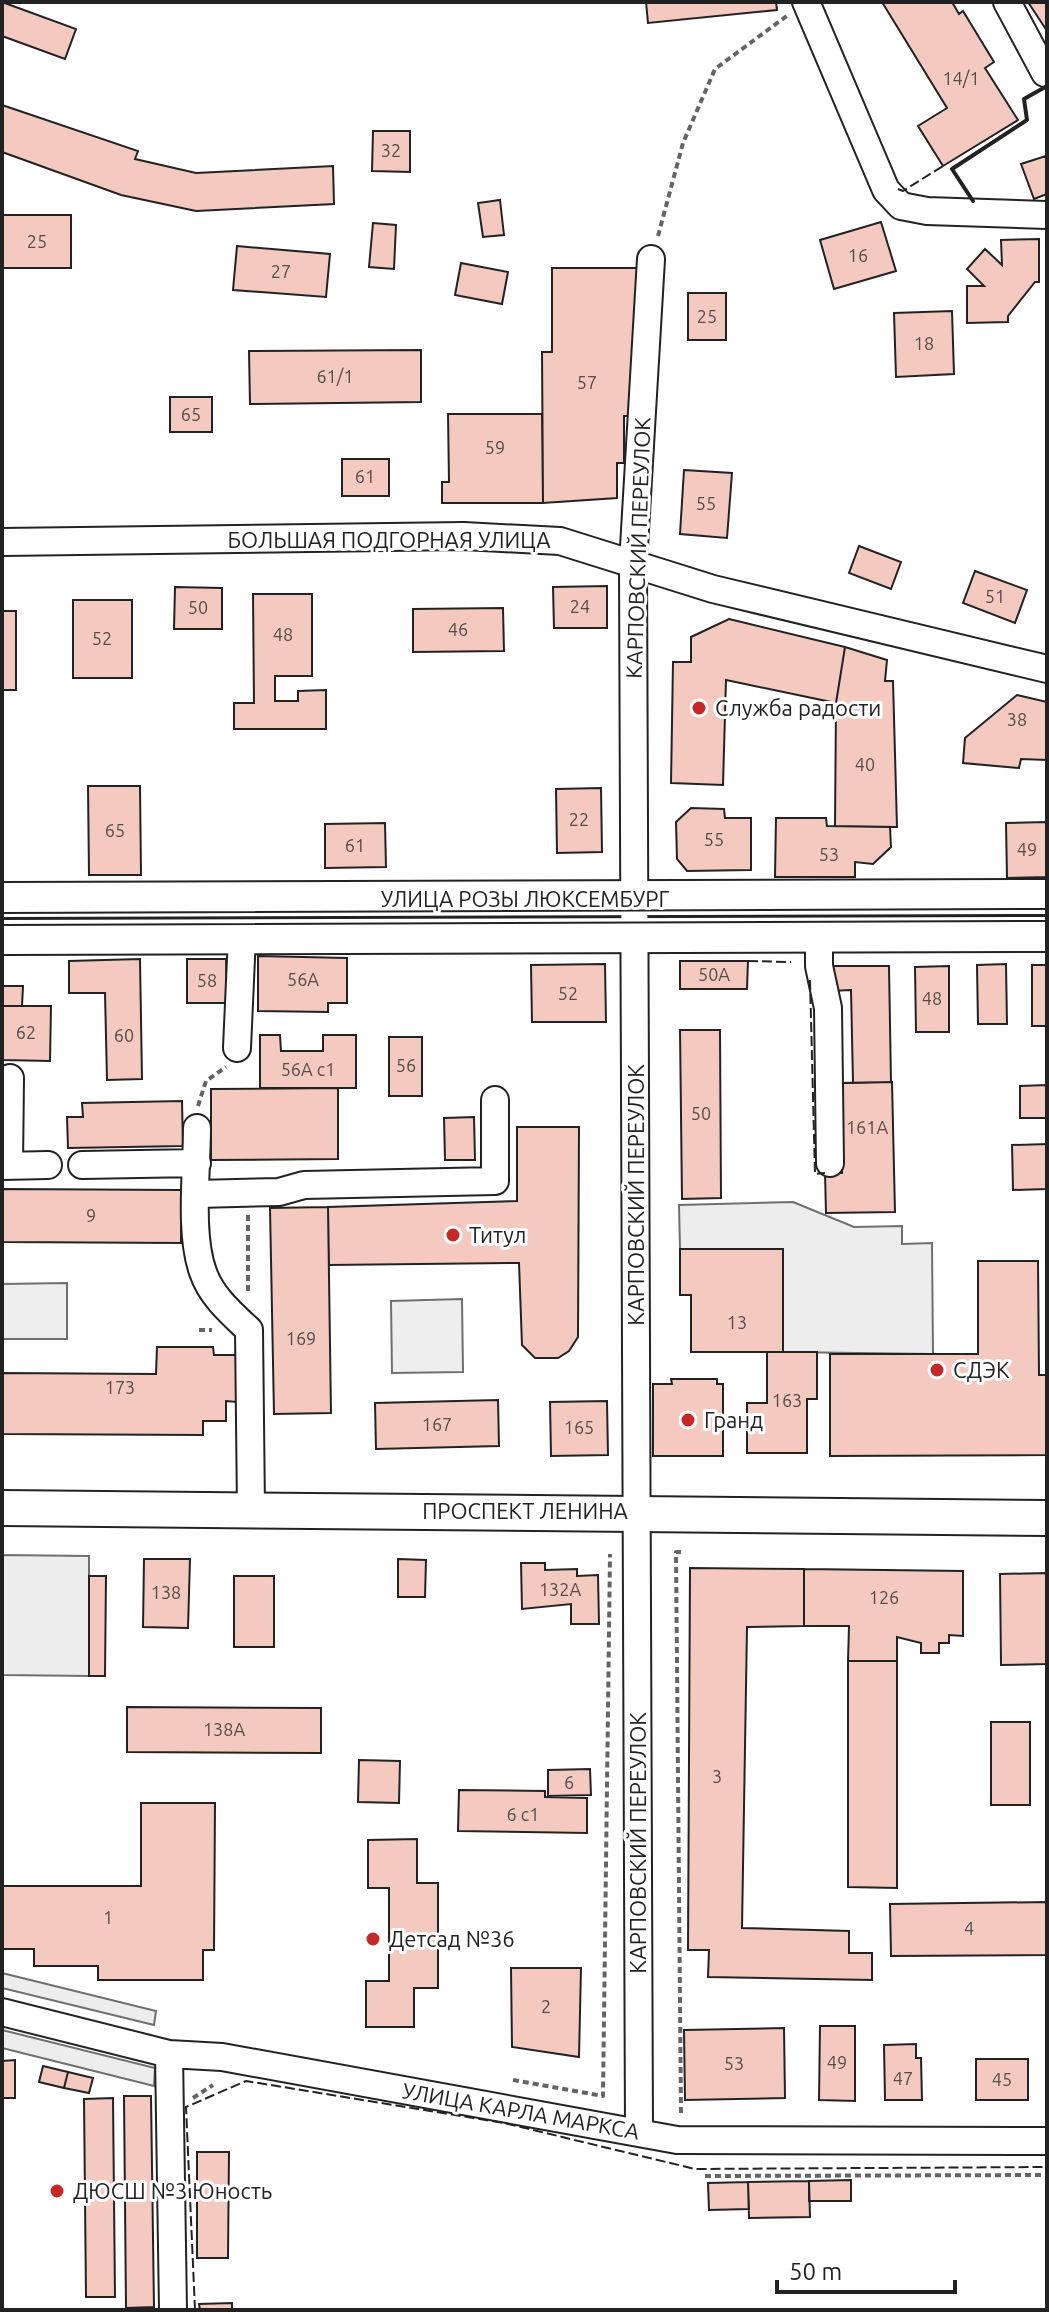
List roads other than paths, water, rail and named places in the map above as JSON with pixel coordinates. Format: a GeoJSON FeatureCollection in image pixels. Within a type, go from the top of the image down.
{"type":"FeatureCollection","features":[{"type":"Feature","properties":{"kind":"main road","name":"УЛИЦА РОЗЫ ЛЮКСЕМБУРГ"},"geometry":{"type":"LineString","coordinates":[[2,900],[1047,897]]}},
{"type":"Feature","properties":{"kind":"main road","name":"УЛИЦА РОЗЫ ЛЮКСЕМБУРГ"},"geometry":{"type":"LineString","coordinates":[[2,937],[1047,934]]}},
{"type":"Feature","properties":{"kind":"main road","name":"ПРОСПЕКТ ЛЕНИНА"},"geometry":{"type":"LineString","coordinates":[[2,1508],[1047,1518]]}},
{"type":"Feature","properties":{"kind":"street"},"geometry":{"type":"LineString","coordinates":[[1007,2],[1045,73]]}},
{"type":"Feature","properties":{"kind":"street"},"geometry":{"type":"LineString","coordinates":[[800,6],[886,190],[901,206],[927,211],[1047,215]]}},
{"type":"Feature","properties":{"kind":"street","name":"КАРПОВСКИЙ ПЕРЕУЛОК"},"geometry":{"type":"LineString","coordinates":[[639,2132],[633,564],[651,259]]}},
{"type":"Feature","properties":{"kind":"street","name":"БОЛЬШАЯ ПОДГОРНАЯ УЛИЦА"},"geometry":{"type":"LineString","coordinates":[[2,542],[464,536],[560,541],[713,589],[1047,669]]}},
{"type":"Feature","properties":{"kind":"street"},"geometry":{"type":"LineString","coordinates":[[819,935],[819,966],[828,1008],[830,1163]]}},
{"type":"Feature","properties":{"kind":"street"},"geometry":{"type":"LineString","coordinates":[[237,1048],[242,936]]}},
{"type":"Feature","properties":{"kind":"street"},"geometry":{"type":"LineString","coordinates":[[10,1078],[6,1166],[48,1165]]}},
{"type":"Feature","properties":{"kind":"street"},"geometry":{"type":"LineString","coordinates":[[197,1194],[279,1192],[304,1185],[495,1181],[495,1100]]}},
{"type":"Feature","properties":{"kind":"street"},"geometry":{"type":"LineString","coordinates":[[197,1128],[198,1250],[202,1271],[225,1308],[249,1330],[251,1510]]}},
{"type":"Feature","properties":{"kind":"street"},"geometry":{"type":"LineString","coordinates":[[82,1165],[197,1163]]}},
{"type":"Feature","properties":{"kind":"street","name":"УЛИЦА КАРЛА МАРКСА"},"geometry":{"type":"LineString","coordinates":[[2,2012],[169,2054],[222,2057],[677,2140],[1047,2141]]}},
{"type":"Feature","properties":{"kind":"street"},"geometry":{"type":"LineString","coordinates":[[169,2054],[173,2310]]}},
{"type":"Feature","properties":{"kind":"tram line"},"geometry":{"type":"LineString","coordinates":[[2,913],[1047,909]]}},
{"type":"Feature","properties":{"kind":"tram line"},"geometry":{"type":"LineString","coordinates":[[2,925],[1047,921]]}},
{"type":"Feature","properties":{"kind":"place","name":"Служба радости"},"geometry":{"type":"Point","coordinates":[699,708]}},
{"type":"Feature","properties":{"kind":"place","name":"Титул"},"geometry":{"type":"Point","coordinates":[453,1235]}},
{"type":"Feature","properties":{"kind":"place","name":"СДЭК"},"geometry":{"type":"Point","coordinates":[937,1370]}},
{"type":"Feature","properties":{"kind":"place","name":"Гранд"},"geometry":{"type":"Point","coordinates":[688,1420]}},
{"type":"Feature","properties":{"kind":"place","name":"Детсад №36"},"geometry":{"type":"Point","coordinates":[373,1939]}},
{"type":"Feature","properties":{"kind":"place","name":"ДЮСШ №3 Юность"},"geometry":{"type":"Point","coordinates":[57,2191]}}]}
